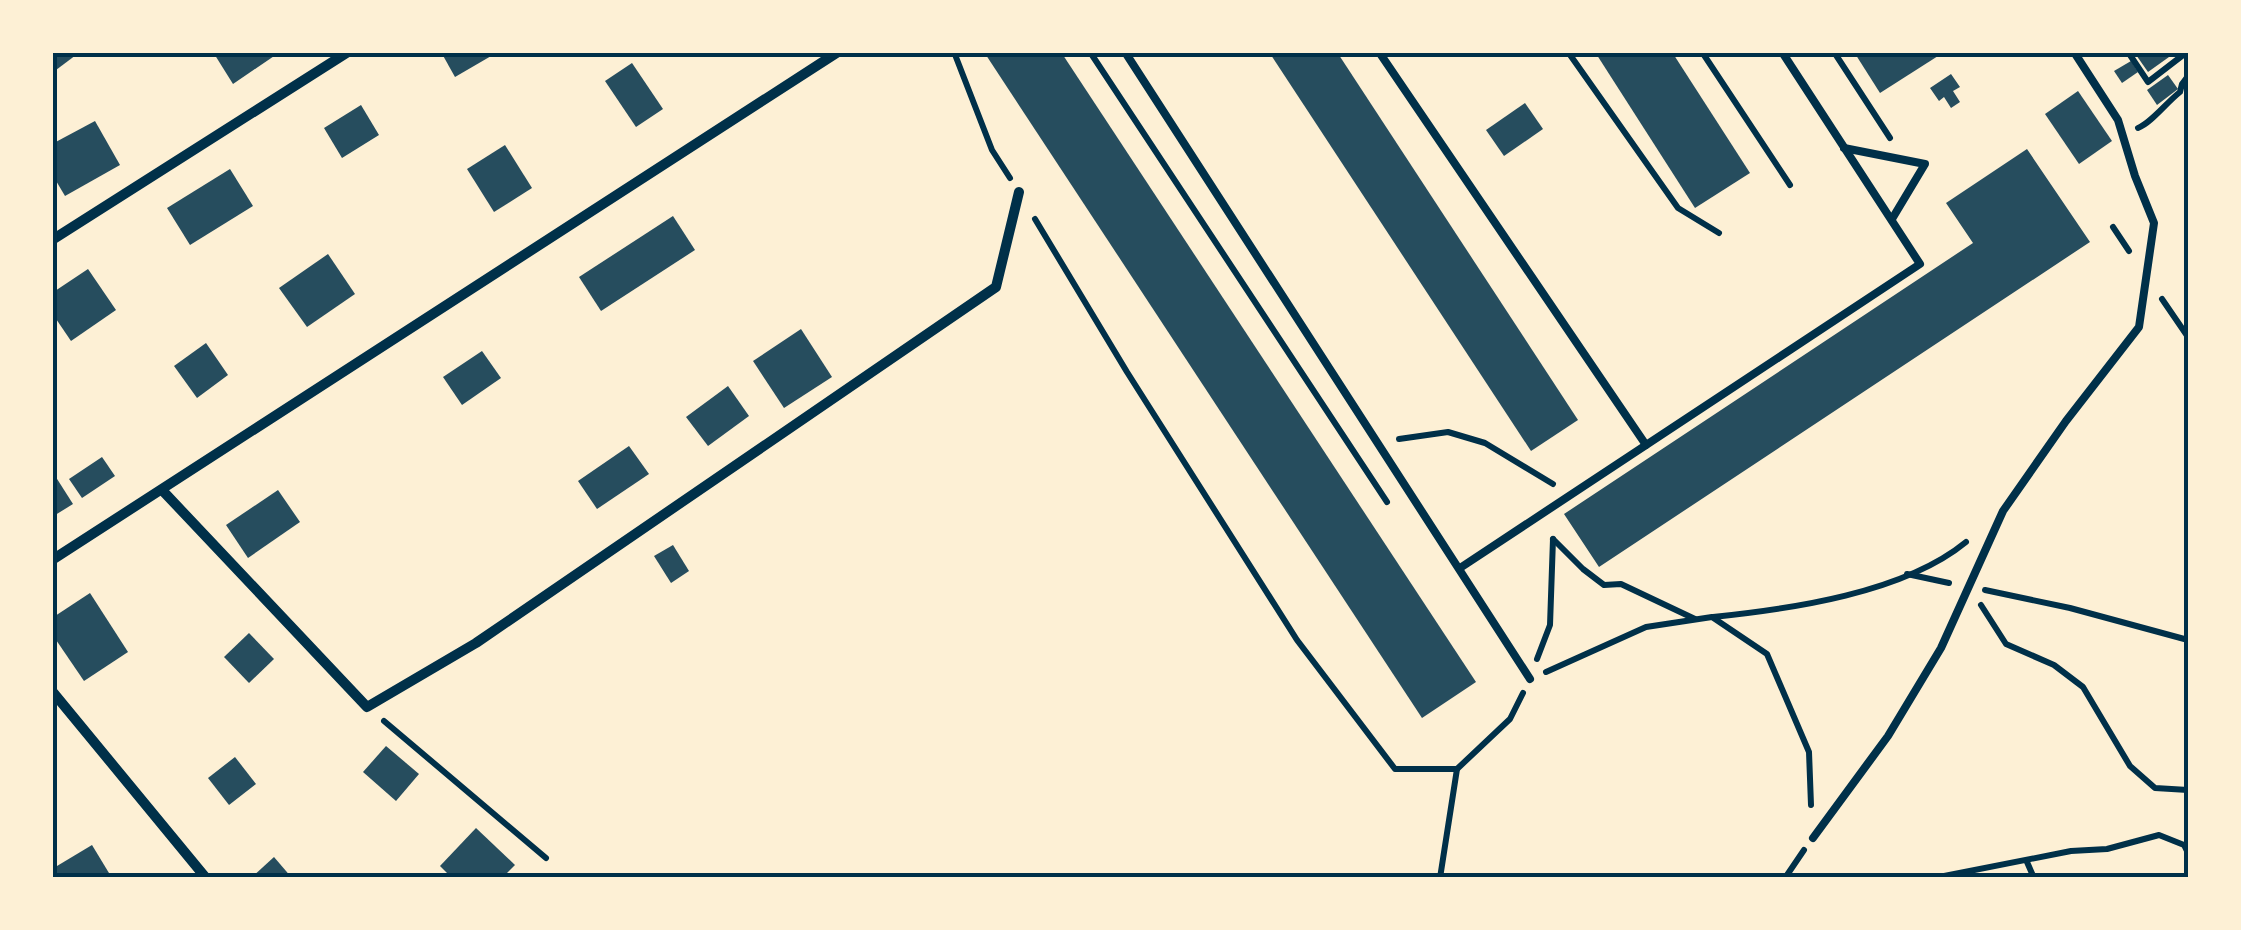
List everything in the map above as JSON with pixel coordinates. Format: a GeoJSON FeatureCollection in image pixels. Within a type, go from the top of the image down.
{"type":"FeatureCollection","features":[{"type":"Feature","properties":{"kind":"street"},"geometry":{"type":"LineString","coordinates":[[52,240],[348,52]]}},
{"type":"Feature","properties":{"kind":"street"},"geometry":{"type":"LineString","coordinates":[[52,560],[838,52]]}},
{"type":"Feature","properties":{"kind":"street"},"geometry":{"type":"LineString","coordinates":[[162,490],[368,707],[476,643],[996,287],[1020,192]]}},
{"type":"Feature","properties":{"kind":"street"},"geometry":{"type":"LineString","coordinates":[[52,691],[206,878]]}},
{"type":"Feature","properties":{"kind":"lane"},"geometry":{"type":"LineString","coordinates":[[1125,52],[1530,679]]}},
{"type":"Feature","properties":{"kind":"lane"},"geometry":{"type":"LineString","coordinates":[[1379,52],[1646,445]]}},
{"type":"Feature","properties":{"kind":"lane"},"geometry":{"type":"LineString","coordinates":[[1460,568],[1920,264],[1782,52]]}},
{"type":"Feature","properties":{"kind":"lane"},"geometry":{"type":"LineString","coordinates":[[1813,838],[1888,736],[1941,648],[2002,511],[2140,327],[2154,222],[2118,120],[2074,52]]}},
{"type":"Feature","properties":{"kind":"lane"},"geometry":{"type":"LineString","coordinates":[[1844,148],[1925,164],[1892,219]]}},
{"type":"Feature","properties":{"kind":"path"},"geometry":{"type":"LineString","coordinates":[[954,52],[992,150],[1296,640],[1395,770],[1457,770]]}},
{"type":"Feature","properties":{"kind":"path"},"geometry":{"type":"LineString","coordinates":[[1090,52],[1398,518]]}},
{"type":"Feature","properties":{"kind":"path"},"geometry":{"type":"LineString","coordinates":[[1568,52],[1678,208],[1720,233]]}},
{"type":"Feature","properties":{"kind":"path"},"geometry":{"type":"LineString","coordinates":[[1702,52],[1790,185]]}},
{"type":"Feature","properties":{"kind":"path"},"geometry":{"type":"LineString","coordinates":[[1834,52],[1905,160]]}},
{"type":"Feature","properties":{"kind":"path"},"geometry":{"type":"LineString","coordinates":[[2128,52],[2148,82],[2187,52]]}},
{"type":"Feature","properties":{"kind":"path"},"geometry":{"type":"LineString","coordinates":[[2122,133],[2146,125],[2180,92],[2188,76]]}},
{"type":"Feature","properties":{"kind":"path"},"geometry":{"type":"LineString","coordinates":[[1378,442],[1448,432],[1484,443],[1571,495]]}},
{"type":"Feature","properties":{"kind":"path"},"geometry":{"type":"LineString","coordinates":[[1530,679],[1646,627],[1786,609],[1876,586],[1950,555],[2002,511]]}},
{"type":"Feature","properties":{"kind":"path"},"geometry":{"type":"LineString","coordinates":[[1542,514],[1554,539],[1582,569],[1604,585],[1621,584],[1696,619]]}},
{"type":"Feature","properties":{"kind":"path"},"geometry":{"type":"LineString","coordinates":[[1440,878],[1457,770],[1510,719],[1550,625],[1554,539]]}},
{"type":"Feature","properties":{"kind":"path"},"geometry":{"type":"LineString","coordinates":[[1906,574],[2070,608],[2188,640]]}},
{"type":"Feature","properties":{"kind":"path"},"geometry":{"type":"LineString","coordinates":[[1969,586],[2006,644],[2054,666],[2083,687],[2130,766],[2154,788],[2188,790]]}},
{"type":"Feature","properties":{"kind":"path"},"geometry":{"type":"LineString","coordinates":[[1712,617],[1767,654],[1809,752],[1813,838],[1785,878]]}},
{"type":"Feature","properties":{"kind":"path"},"geometry":{"type":"LineString","coordinates":[[1508,684],[1519,700]]}},
{"type":"Feature","properties":{"kind":"path"},"geometry":{"type":"LineString","coordinates":[[368,707],[546,858]]}},
{"type":"Feature","properties":{"kind":"path"},"geometry":{"type":"LineString","coordinates":[[1934,878],[2070,851],[2107,849],[2159,834],[2184,844],[2188,853]]}},
{"type":"Feature","properties":{"kind":"path"},"geometry":{"type":"LineString","coordinates":[[2028,862],[2034,878]]}},
{"type":"Feature","properties":{"kind":"building"},"geometry":{"type":"Polygon","coordinates":[[[52,52],[80,52],[52,73],[52,52]]]}},
{"type":"Feature","properties":{"kind":"building"},"geometry":{"type":"Polygon","coordinates":[[[213,52],[280,52],[233,84],[213,52]]]}},
{"type":"Feature","properties":{"kind":"building"},"geometry":{"type":"Polygon","coordinates":[[[441,52],[498,52],[455,77],[441,52]]]}},
{"type":"Feature","properties":{"kind":"building"},"geometry":{"type":"Polygon","coordinates":[[[984,52],[1061,52],[1476,682],[1422,718],[984,52]]]}},
{"type":"Feature","properties":{"kind":"building"},"geometry":{"type":"Polygon","coordinates":[[[1269,52],[1337,52],[1578,420],[1531,451],[1269,52]]]}},
{"type":"Feature","properties":{"kind":"building"},"geometry":{"type":"Polygon","coordinates":[[[1595,52],[1672,52],[1750,173],[1695,208],[1595,52]]]}},
{"type":"Feature","properties":{"kind":"building"},"geometry":{"type":"Polygon","coordinates":[[[1854,52],[1936,52],[1938,56],[1880,93],[1854,52]]]}},
{"type":"Feature","properties":{"kind":"building"},"geometry":{"type":"Polygon","coordinates":[[[2134,52],[2176,52],[2148,72],[2134,52]]]}},
{"type":"Feature","properties":{"kind":"building"},"geometry":{"type":"Polygon","coordinates":[[[2131,61],[2138,72],[2122,83],[2114,71],[2131,61]]]}},
{"type":"Feature","properties":{"kind":"building"},"geometry":{"type":"Polygon","coordinates":[[[632,63],[663,109],[636,127],[605,81],[632,63]]]}},
{"type":"Feature","properties":{"kind":"building"},"geometry":{"type":"Polygon","coordinates":[[[1951,74],[1960,87],[1953,91],[1960,102],[1951,108],[1944,97],[1939,101],[1930,88],[1951,74]]]}},
{"type":"Feature","properties":{"kind":"building"},"geometry":{"type":"Polygon","coordinates":[[[2168,75],[2178,89],[2157,105],[2147,90],[2168,75]]]}},
{"type":"Feature","properties":{"kind":"building"},"geometry":{"type":"Polygon","coordinates":[[[2078,91],[2112,141],[2079,164],[2045,114],[2078,91]]]}},
{"type":"Feature","properties":{"kind":"building"},"geometry":{"type":"Polygon","coordinates":[[[1525,103],[1543,129],[1504,156],[1486,130],[1525,103]]]}},
{"type":"Feature","properties":{"kind":"building"},"geometry":{"type":"Polygon","coordinates":[[[361,105],[379,135],[342,158],[324,128],[361,105]]]}},
{"type":"Feature","properties":{"kind":"building"},"geometry":{"type":"Polygon","coordinates":[[[95,121],[120,165],[65,196],[52,174],[52,144],[95,121]]]}},
{"type":"Feature","properties":{"kind":"building"},"geometry":{"type":"Polygon","coordinates":[[[505,145],[532,188],[494,212],[467,169],[505,145]]]}},
{"type":"Feature","properties":{"kind":"building"},"geometry":{"type":"Polygon","coordinates":[[[2027,149],[2090,242],[1599,567],[1564,514],[1973,243],[1946,203],[2027,149]]]}},
{"type":"Feature","properties":{"kind":"building"},"geometry":{"type":"Polygon","coordinates":[[[230,169],[253,206],[190,245],[167,208],[230,169]]]}},
{"type":"Feature","properties":{"kind":"building"},"geometry":{"type":"Polygon","coordinates":[[[673,216],[695,250],[601,311],[579,277],[673,216]]]}},
{"type":"Feature","properties":{"kind":"building"},"geometry":{"type":"Polygon","coordinates":[[[328,254],[355,294],[307,327],[279,288],[328,254]]]}},
{"type":"Feature","properties":{"kind":"building"},"geometry":{"type":"Polygon","coordinates":[[[88,269],[116,310],[71,341],[52,313],[52,293],[88,269]]]}},
{"type":"Feature","properties":{"kind":"building"},"geometry":{"type":"Polygon","coordinates":[[[801,329],[832,377],[784,408],[753,361],[801,329]]]}},
{"type":"Feature","properties":{"kind":"building"},"geometry":{"type":"Polygon","coordinates":[[[206,343],[228,375],[197,398],[174,366],[206,343]]]}},
{"type":"Feature","properties":{"kind":"building"},"geometry":{"type":"Polygon","coordinates":[[[482,351],[501,378],[462,405],[443,377],[482,351]]]}},
{"type":"Feature","properties":{"kind":"building"},"geometry":{"type":"Polygon","coordinates":[[[728,386],[749,416],[708,446],[686,417],[728,386]]]}},
{"type":"Feature","properties":{"kind":"building"},"geometry":{"type":"Polygon","coordinates":[[[629,446],[649,474],[597,509],[578,481],[629,446]]]}},
{"type":"Feature","properties":{"kind":"building"},"geometry":{"type":"Polygon","coordinates":[[[102,457],[115,476],[82,498],[69,479],[102,457]]]}},
{"type":"Feature","properties":{"kind":"building"},"geometry":{"type":"Polygon","coordinates":[[[52,471],[73,504],[52,517],[52,471]]]}},
{"type":"Feature","properties":{"kind":"building"},"geometry":{"type":"Polygon","coordinates":[[[278,490],[300,522],[248,558],[226,525],[278,490]]]}},
{"type":"Feature","properties":{"kind":"building"},"geometry":{"type":"Polygon","coordinates":[[[673,545],[689,571],[671,583],[654,556],[673,545]]]}},
{"type":"Feature","properties":{"kind":"building"},"geometry":{"type":"Polygon","coordinates":[[[90,593],[128,652],[84,681],[52,634],[52,618],[90,593]]]}},
{"type":"Feature","properties":{"kind":"building"},"geometry":{"type":"Polygon","coordinates":[[[249,633],[274,659],[249,683],[224,657],[249,633]]]}},
{"type":"Feature","properties":{"kind":"building"},"geometry":{"type":"Polygon","coordinates":[[[386,746],[419,774],[396,801],[363,772],[386,746]]]}},
{"type":"Feature","properties":{"kind":"building"},"geometry":{"type":"Polygon","coordinates":[[[235,757],[256,784],[229,805],[208,778],[235,757]]]}},
{"type":"Feature","properties":{"kind":"building"},"geometry":{"type":"Polygon","coordinates":[[[476,828],[515,865],[502,878],[452,878],[440,866],[476,828]]]}},
{"type":"Feature","properties":{"kind":"building"},"geometry":{"type":"Polygon","coordinates":[[[92,845],[112,878],[56,878],[52,869],[92,845]]]}},
{"type":"Feature","properties":{"kind":"building"},"geometry":{"type":"Polygon","coordinates":[[[274,857],[292,878],[251,878],[274,857]]]}}]}
